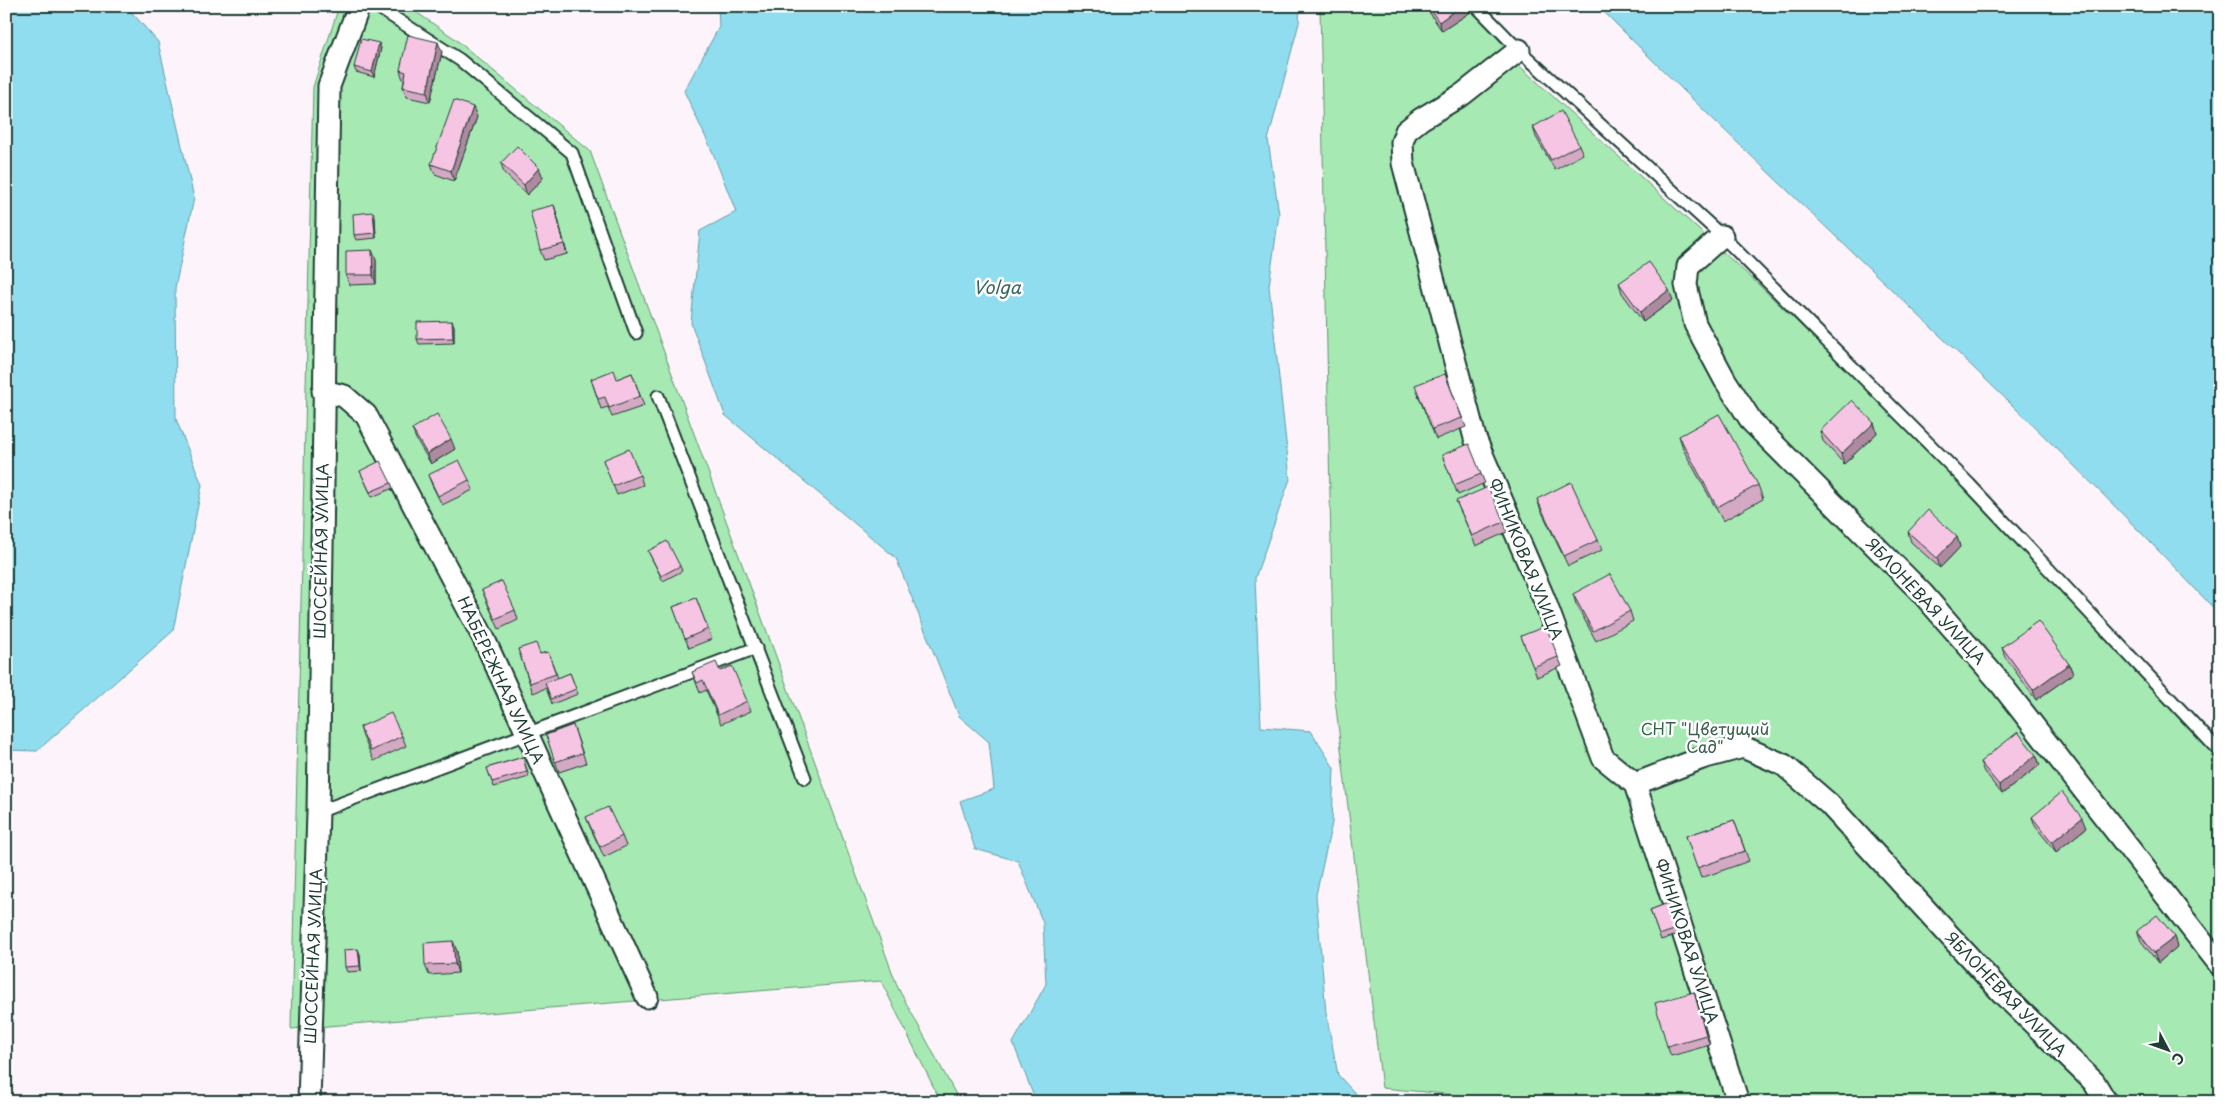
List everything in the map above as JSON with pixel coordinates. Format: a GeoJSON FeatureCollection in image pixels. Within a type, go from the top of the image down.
{"type":"FeatureCollection","features":[{"type":"Feature","properties":{"kind":"street","name":"ШОССЕЙНАЯ УЛИЦА"},"geometry":{"type":"LineString","coordinates":[[309,1102],[318,812],[329,86],[358,6]]}},
{"type":"Feature","properties":{"kind":"street","name":"ФИНИКОВАЯ УЛИЦА"},"geometry":{"type":"LineString","coordinates":[[1519,50],[1463,94],[1406,130],[1402,142],[1403,163],[1475,438],[1544,599],[1603,758],[1635,784],[1738,1102]]}},
{"type":"Feature","properties":{"kind":"street","name":"ЯБЛОНЕВАЯ УЛИЦА"},"geometry":{"type":"LineString","coordinates":[[1722,236],[1688,266],[1686,285],[1694,324],[1725,380],[1752,422],[1922,593],[1997,679],[2220,965]]}},
{"type":"Feature","properties":{"kind":"street","name":"НАБЕРЕЖНАЯ УЛИЦА"},"geometry":{"type":"LineString","coordinates":[[323,391],[344,396],[366,415],[484,639],[647,997]]}},
{"type":"Feature","properties":{"kind":"street","name":"ЯБЛОНЕВАЯ УЛИЦА"},"geometry":{"type":"LineString","coordinates":[[1635,784],[1702,758],[1743,748],[1784,765],[1829,804],[2004,995],[2094,1082],[2106,1102]]}},
{"type":"Feature","properties":{"kind":"lane"},"geometry":{"type":"LineString","coordinates":[[376,6],[460,60],[572,152],[636,333]]}},
{"type":"Feature","properties":{"kind":"lane"},"geometry":{"type":"LineString","coordinates":[[1476,6],[1519,50],[1722,236],[1969,484],[2220,752]]}},
{"type":"Feature","properties":{"kind":"lane"},"geometry":{"type":"LineString","coordinates":[[658,396],[805,778]]}},
{"type":"Feature","properties":{"kind":"lane"},"geometry":{"type":"LineString","coordinates":[[318,812],[756,648]]}},
{"type":"Feature","properties":{"kind":"green space"},"geometry":{"type":"Polygon","coordinates":[[[339,6],[407,6],[454,38],[590,151],[898,988],[960,1102],[941,1102],[881,981],[291,1029],[313,87],[339,6]]]}},
{"type":"Feature","properties":{"kind":"green space","name":"СНТ \"Цветущий Сад\""},"geometry":{"type":"Polygon","coordinates":[[[1320,6],[1476,6],[1512,59],[1758,284],[2108,625],[2220,742],[2220,1102],[1531,1102],[1382,1088],[1334,691],[1320,6]]]}},
{"type":"Feature","properties":{"kind":"water"},"geometry":{"type":"Polygon","coordinates":[[[6,6],[126,6],[158,42],[194,198],[175,288],[176,419],[202,485],[173,631],[37,751],[6,750],[6,186],[8,176],[6,172],[6,6]]]}},
{"type":"Feature","properties":{"kind":"water","name":"Volga"},"geometry":{"type":"Polygon","coordinates":[[[718,6],[1300,6],[1299,23],[1268,140],[1279,214],[1269,286],[1290,479],[1255,578],[1261,727],[1311,731],[1334,768],[1332,823],[1316,895],[1326,1013],[1338,1075],[1363,1102],[1036,1102],[1013,1043],[1046,984],[1043,923],[1018,861],[975,849],[960,801],[994,789],[989,742],[959,716],[896,558],[725,415],[691,323],[700,231],[736,212],[713,153],[684,91],[719,27],[718,6]]]}},
{"type":"Feature","properties":{"kind":"water"},"geometry":{"type":"Polygon","coordinates":[[[1598,6],[2220,6],[2220,615],[2068,459],[1675,83],[1598,6]]]}},
{"type":"Feature","properties":{"kind":"building"},"geometry":{"type":"Polygon","coordinates":[[[1428,6],[1461,6],[1439,22],[1428,6]]]}},
{"type":"Feature","properties":{"kind":"building"},"geometry":{"type":"Polygon","coordinates":[[[408,35],[438,42],[427,92],[403,87],[406,72],[400,70],[408,35]]]}},
{"type":"Feature","properties":{"kind":"building"},"geometry":{"type":"Polygon","coordinates":[[[361,39],[379,43],[372,72],[354,67],[361,39]]]}},
{"type":"Feature","properties":{"kind":"building"},"geometry":{"type":"Polygon","coordinates":[[[454,100],[473,107],[451,171],[431,164],[454,100]]]}},
{"type":"Feature","properties":{"kind":"building"},"geometry":{"type":"Polygon","coordinates":[[[1561,111],[1579,145],[1551,160],[1533,127],[1561,111]]]}},
{"type":"Feature","properties":{"kind":"building"},"geometry":{"type":"Polygon","coordinates":[[[517,146],[539,168],[524,185],[501,163],[517,146]]]}},
{"type":"Feature","properties":{"kind":"building"},"geometry":{"type":"Polygon","coordinates":[[[554,205],[564,244],[540,250],[530,211],[554,205]]]}},
{"type":"Feature","properties":{"kind":"building"},"geometry":{"type":"Polygon","coordinates":[[[373,212],[375,233],[354,235],[353,214],[373,212]]]}},
{"type":"Feature","properties":{"kind":"building"},"geometry":{"type":"Polygon","coordinates":[[[372,250],[373,275],[346,275],[346,251],[372,250]]]}},
{"type":"Feature","properties":{"kind":"building"},"geometry":{"type":"Polygon","coordinates":[[[1649,262],[1669,290],[1640,312],[1619,283],[1649,262]]]}},
{"type":"Feature","properties":{"kind":"building"},"geometry":{"type":"Polygon","coordinates":[[[452,321],[453,338],[417,339],[417,322],[452,321]]]}},
{"type":"Feature","properties":{"kind":"building"},"geometry":{"type":"Polygon","coordinates":[[[614,370],[617,379],[632,373],[640,396],[609,408],[605,397],[598,399],[591,379],[614,370]]]}},
{"type":"Feature","properties":{"kind":"building"},"geometry":{"type":"Polygon","coordinates":[[[1445,374],[1462,418],[1432,429],[1415,385],[1445,374]]]}},
{"type":"Feature","properties":{"kind":"building"},"geometry":{"type":"Polygon","coordinates":[[[1852,400],[1874,423],[1841,454],[1820,431],[1852,400]]]}},
{"type":"Feature","properties":{"kind":"building"},"geometry":{"type":"Polygon","coordinates":[[[437,414],[451,439],[427,454],[412,429],[437,414]]]}},
{"type":"Feature","properties":{"kind":"building"},"geometry":{"type":"Polygon","coordinates":[[[1719,414],[1758,485],[1717,507],[1679,436],[1719,414]]]}},
{"type":"Feature","properties":{"kind":"building"},"geometry":{"type":"Polygon","coordinates":[[[1469,444],[1481,474],[1454,485],[1442,455],[1469,444]]]}},
{"type":"Feature","properties":{"kind":"building"},"geometry":{"type":"Polygon","coordinates":[[[629,449],[640,475],[613,486],[603,460],[629,449]]]}},
{"type":"Feature","properties":{"kind":"building"},"geometry":{"type":"Polygon","coordinates":[[[459,460],[469,480],[438,496],[428,475],[459,460]]]}},
{"type":"Feature","properties":{"kind":"building"},"geometry":{"type":"Polygon","coordinates":[[[380,461],[391,483],[370,492],[360,471],[380,461]]]}},
{"type":"Feature","properties":{"kind":"building"},"geometry":{"type":"Polygon","coordinates":[[[1571,482],[1598,540],[1564,556],[1537,499],[1571,482]]]}},
{"type":"Feature","properties":{"kind":"building"},"geometry":{"type":"Polygon","coordinates":[[[1488,487],[1504,522],[1472,536],[1456,501],[1488,487]]]}},
{"type":"Feature","properties":{"kind":"building"},"geometry":{"type":"Polygon","coordinates":[[[1928,510],[1957,537],[1937,558],[1908,532],[1928,510]]]}},
{"type":"Feature","properties":{"kind":"building"},"geometry":{"type":"Polygon","coordinates":[[[667,541],[680,566],[661,576],[648,551],[667,541]]]}},
{"type":"Feature","properties":{"kind":"building"},"geometry":{"type":"Polygon","coordinates":[[[1610,574],[1630,611],[1593,631],[1573,594],[1610,574]]]}},
{"type":"Feature","properties":{"kind":"building"},"geometry":{"type":"Polygon","coordinates":[[[502,581],[515,610],[495,619],[482,590],[502,581]]]}},
{"type":"Feature","properties":{"kind":"building"},"geometry":{"type":"Polygon","coordinates":[[[696,598],[708,629],[685,639],[673,607],[696,598]]]}},
{"type":"Feature","properties":{"kind":"building"},"geometry":{"type":"Polygon","coordinates":[[[2038,621],[2069,664],[2033,690],[2002,647],[2038,621]]]}},
{"type":"Feature","properties":{"kind":"building"},"geometry":{"type":"Polygon","coordinates":[[[1546,626],[1558,657],[1533,667],[1521,636],[1546,626]]]}},
{"type":"Feature","properties":{"kind":"building"},"geometry":{"type":"Polygon","coordinates":[[[536,643],[540,654],[548,652],[556,674],[530,683],[518,649],[536,643]]]}},
{"type":"Feature","properties":{"kind":"building"},"geometry":{"type":"Polygon","coordinates":[[[716,662],[720,671],[732,666],[747,701],[718,715],[703,680],[697,683],[692,672],[716,662]]]}},
{"type":"Feature","properties":{"kind":"building"},"geometry":{"type":"Polygon","coordinates":[[[570,673],[576,689],[551,699],[545,683],[570,673]]]}},
{"type":"Feature","properties":{"kind":"building"},"geometry":{"type":"Polygon","coordinates":[[[391,713],[402,736],[371,751],[360,727],[391,713]]]}},
{"type":"Feature","properties":{"kind":"building"},"geometry":{"type":"Polygon","coordinates":[[[573,725],[582,753],[555,762],[546,735],[573,725]]]}},
{"type":"Feature","properties":{"kind":"building"},"geometry":{"type":"Polygon","coordinates":[[[2018,732],[2036,755],[1999,785],[1980,762],[2018,732]]]}},
{"type":"Feature","properties":{"kind":"building"},"geometry":{"type":"Polygon","coordinates":[[[523,757],[527,772],[492,782],[487,768],[523,757]]]}},
{"type":"Feature","properties":{"kind":"building"},"geometry":{"type":"Polygon","coordinates":[[[2062,792],[2082,818],[2052,842],[2032,817],[2062,792]]]}},
{"type":"Feature","properties":{"kind":"building"},"geometry":{"type":"Polygon","coordinates":[[[608,807],[622,836],[600,847],[586,817],[608,807]]]}},
{"type":"Feature","properties":{"kind":"building"},"geometry":{"type":"Polygon","coordinates":[[[1734,820],[1745,851],[1697,868],[1686,836],[1734,820]]]}},
{"type":"Feature","properties":{"kind":"building"},"geometry":{"type":"Polygon","coordinates":[[[1668,903],[1677,929],[1659,935],[1650,910],[1668,903]]]}},
{"type":"Feature","properties":{"kind":"building"},"geometry":{"type":"Polygon","coordinates":[[[2157,915],[2175,937],[2154,953],[2137,931],[2157,915]]]}},
{"type":"Feature","properties":{"kind":"building"},"geometry":{"type":"Polygon","coordinates":[[[453,941],[455,964],[425,965],[424,943],[453,941]]]}},
{"type":"Feature","properties":{"kind":"building"},"geometry":{"type":"Polygon","coordinates":[[[358,949],[360,966],[345,967],[344,950],[358,949]]]}},
{"type":"Feature","properties":{"kind":"building"},"geometry":{"type":"Polygon","coordinates":[[[1694,992],[1706,1035],[1667,1046],[1655,1003],[1694,992]]]}}]}
